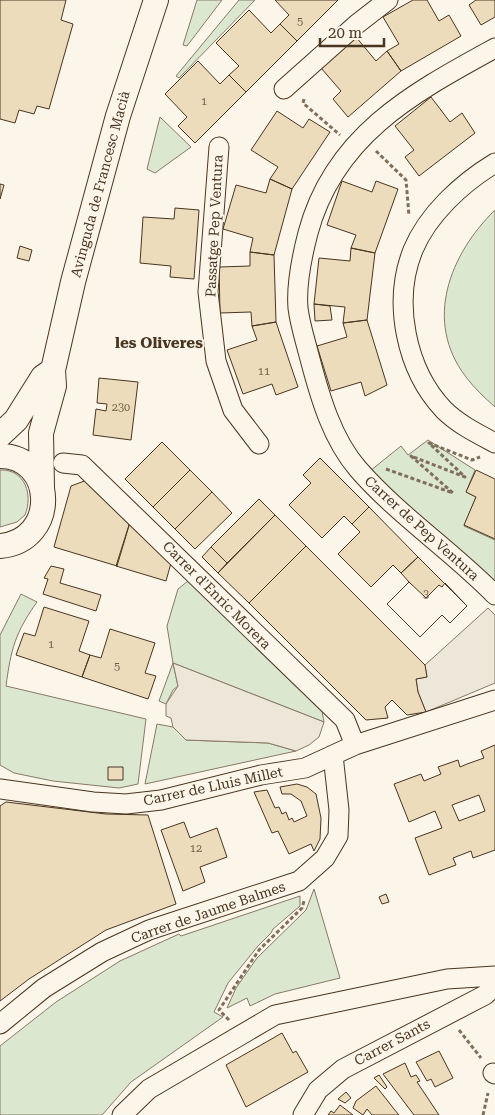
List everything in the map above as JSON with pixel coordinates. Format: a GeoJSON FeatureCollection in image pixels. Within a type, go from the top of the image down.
{"type":"FeatureCollection","features":[{"type":"Feature","properties":{"kind":"street","name":"Avinguda de Francesc Macià"},"geometry":{"type":"LineString","coordinates":[[4,549],[25,538],[35,528],[42,516],[44,497],[42,487],[41,433],[54,386],[53,370],[73,282],[118,116],[156,0]]}},
{"type":"Feature","properties":{"kind":"street"},"geometry":{"type":"LineString","coordinates":[[284,89],[388,0]]}},
{"type":"Feature","properties":{"kind":"street","name":"Carrer de Pep Ventura"},"geometry":{"type":"LineString","coordinates":[[495,48],[411,96],[352,146],[327,182],[312,216],[304,245],[298,308],[326,410],[339,441],[357,468],[495,595]]}},
{"type":"Feature","properties":{"kind":"street","name":"Passatge Pep Ventura"},"geometry":{"type":"LineString","coordinates":[[218,147],[208,292],[216,361],[234,410],[259,444]]}},
{"type":"Feature","properties":{"kind":"street"},"geometry":{"type":"LineString","coordinates":[[491,449],[468,428],[445,411],[434,397],[418,371],[409,344],[404,315],[406,274],[420,237],[456,191],[495,163]]}},
{"type":"Feature","properties":{"kind":"street"},"geometry":{"type":"LineString","coordinates":[[0,435],[16,420],[43,377],[53,370]]}},
{"type":"Feature","properties":{"kind":"street"},"geometry":{"type":"LineString","coordinates":[[0,456],[19,460],[30,467],[38,477],[42,487]]}},
{"type":"Feature","properties":{"kind":"street","name":"Carrer d'Enric Morera"},"geometry":{"type":"LineString","coordinates":[[63,462],[82,465],[146,525],[345,720],[355,745]]}},
{"type":"Feature","properties":{"kind":"street"},"geometry":{"type":"LineString","coordinates":[[333,755],[355,745],[495,700]]}},
{"type":"Feature","properties":{"kind":"street","name":"Carrer de Lluis Millet"},"geometry":{"type":"LineString","coordinates":[[0,789],[93,802],[126,804],[161,800],[261,775],[305,768],[333,755]]}},
{"type":"Feature","properties":{"kind":"street","name":"Carrer de Jaume Balmes"},"geometry":{"type":"LineString","coordinates":[[0,1024],[44,988],[102,952],[149,930],[300,881],[325,858],[338,836],[339,810],[333,755]]}},
{"type":"Feature","properties":{"kind":"street"},"geometry":{"type":"LineString","coordinates":[[122,1115],[149,1088],[275,1015],[447,980],[495,976]]}},
{"type":"Feature","properties":{"kind":"street","name":"Carrer Sants"},"geometry":{"type":"LineString","coordinates":[[303,1115],[318,1090],[343,1069],[485,995],[495,986]]}},
{"type":"Feature","properties":{"kind":"path"},"geometry":{"type":"LineString","coordinates":[[306,94],[303,102],[342,137]]}},
{"type":"Feature","properties":{"kind":"path"},"geometry":{"type":"LineString","coordinates":[[380,144],[375,152],[406,180],[410,218]]}},
{"type":"Feature","properties":{"kind":"path"},"geometry":{"type":"LineString","coordinates":[[381,467],[453,493],[411,456],[465,477],[429,443],[472,460],[491,449]]}},
{"type":"Feature","properties":{"kind":"path"},"geometry":{"type":"LineString","coordinates":[[230,1020],[219,1010],[259,950],[302,908],[307,889],[300,881]]}},
{"type":"Feature","properties":{"kind":"green space"},"geometry":{"type":"Polygon","coordinates":[[[197,0],[222,0],[187,46],[183,45],[197,0]]]}},
{"type":"Feature","properties":{"kind":"green space"},"geometry":{"type":"Polygon","coordinates":[[[239,0],[255,0],[179,78],[176,76],[239,0]]]}},
{"type":"Feature","properties":{"kind":"green space"},"geometry":{"type":"Polygon","coordinates":[[[160,117],[191,147],[155,173],[147,169],[160,117]]]}},
{"type":"Feature","properties":{"kind":"green space"},"geometry":{"type":"Polygon","coordinates":[[[495,210],[495,407],[469,381],[453,356],[446,333],[444,311],[455,267],[465,247],[495,210]]]}},
{"type":"Feature","properties":{"kind":"green space"},"geometry":{"type":"Polygon","coordinates":[[[428,440],[475,470],[466,492],[476,497],[464,526],[495,540],[495,584],[370,471],[401,446],[408,455],[428,440]]]}},
{"type":"Feature","properties":{"kind":"green space"},"geometry":{"type":"Polygon","coordinates":[[[0,470],[16,474],[21,479],[25,485],[28,500],[25,515],[17,522],[0,527],[0,470]]]}},
{"type":"Feature","properties":{"kind":"green space"},"geometry":{"type":"Polygon","coordinates":[[[188,581],[322,711],[324,722],[173,663],[167,626],[178,589],[188,581]]]}},
{"type":"Feature","properties":{"kind":"green space"},"geometry":{"type":"Polygon","coordinates":[[[21,594],[37,602],[15,642],[6,686],[146,719],[138,784],[119,788],[53,781],[14,773],[0,765],[0,635],[21,594]]]}},
{"type":"Feature","properties":{"kind":"green space"},"geometry":{"type":"Polygon","coordinates":[[[173,663],[178,686],[173,690],[166,704],[159,701],[173,663]]]}},
{"type":"Feature","properties":{"kind":"green space"},"geometry":{"type":"Polygon","coordinates":[[[157,724],[173,727],[186,740],[268,743],[296,751],[145,784],[157,724]]]}},
{"type":"Feature","properties":{"kind":"green space"},"geometry":{"type":"Polygon","coordinates":[[[314,889],[340,978],[275,994],[250,1006],[247,998],[227,1008],[236,988],[257,958],[306,910],[314,889]]]}},
{"type":"Feature","properties":{"kind":"green space"},"geometry":{"type":"Polygon","coordinates":[[[300,896],[300,906],[273,929],[228,983],[214,1012],[223,1017],[131,1082],[102,1115],[0,1115],[0,1046],[56,1002],[120,961],[179,934],[181,936],[300,896]]]}},
{"type":"Feature","properties":{"kind":"shaded area"},"geometry":{"type":"Polygon","coordinates":[[[488,608],[495,615],[495,683],[426,712],[418,692],[416,679],[427,677],[425,665],[488,608]]]}},
{"type":"Feature","properties":{"kind":"shaded area"},"geometry":{"type":"Polygon","coordinates":[[[173,663],[324,722],[319,737],[309,745],[296,751],[268,743],[186,740],[173,727],[171,718],[166,716],[166,704],[178,686],[173,663]]]}},
{"type":"Feature","properties":{"kind":"building"},"geometry":{"type":"Polygon","coordinates":[[[0,0],[66,0],[61,20],[73,24],[49,109],[37,106],[34,114],[19,110],[15,123],[0,119],[0,0]]]}},
{"type":"Feature","properties":{"kind":"building"},"geometry":{"type":"Polygon","coordinates":[[[275,0],[338,0],[297,41],[280,24],[289,15],[275,0]]]}},
{"type":"Feature","properties":{"kind":"building"},"geometry":{"type":"Polygon","coordinates":[[[413,0],[427,0],[439,21],[449,15],[461,36],[401,71],[387,51],[399,44],[383,17],[413,0]]]}},
{"type":"Feature","properties":{"kind":"building"},"geometry":{"type":"Polygon","coordinates":[[[476,0],[495,0],[495,17],[481,25],[469,5],[476,0]]]}},
{"type":"Feature","properties":{"kind":"building"},"geometry":{"type":"Polygon","coordinates":[[[249,10],[271,33],[280,24],[297,41],[246,92],[229,75],[239,66],[216,43],[249,10]]]}},
{"type":"Feature","properties":{"kind":"building"},"geometry":{"type":"Polygon","coordinates":[[[356,37],[376,61],[387,51],[401,71],[348,117],[333,99],[341,91],[321,68],[356,37]]]}},
{"type":"Feature","properties":{"kind":"building"},"geometry":{"type":"Polygon","coordinates":[[[198,61],[220,84],[229,75],[246,92],[195,143],[178,126],[187,117],[165,94],[198,61]]]}},
{"type":"Feature","properties":{"kind":"building"},"geometry":{"type":"Polygon","coordinates":[[[431,97],[450,122],[462,113],[475,133],[419,176],[405,157],[414,150],[395,126],[431,97]]]}},
{"type":"Feature","properties":{"kind":"building"},"geometry":{"type":"Polygon","coordinates":[[[277,111],[303,128],[309,119],[330,132],[292,189],[270,179],[278,167],[251,150],[277,111]]]}},
{"type":"Feature","properties":{"kind":"building"},"geometry":{"type":"Polygon","coordinates":[[[270,179],[292,189],[274,255],[250,252],[253,238],[223,229],[236,185],[266,193],[270,179]]]}},
{"type":"Feature","properties":{"kind":"building"},"geometry":{"type":"Polygon","coordinates":[[[342,181],[372,192],[376,181],[398,189],[375,253],[351,248],[356,235],[327,225],[342,181]]]}},
{"type":"Feature","properties":{"kind":"building"},"geometry":{"type":"Polygon","coordinates":[[[0,184],[4,185],[0,199],[0,184]]]}},
{"type":"Feature","properties":{"kind":"building"},"geometry":{"type":"Polygon","coordinates":[[[175,208],[199,210],[194,279],[170,277],[171,266],[140,263],[143,217],[174,219],[175,208]]]}},
{"type":"Feature","properties":{"kind":"building"},"geometry":{"type":"Polygon","coordinates":[[[20,246],[32,250],[29,261],[17,258],[20,246]]]}},
{"type":"Feature","properties":{"kind":"building"},"geometry":{"type":"Polygon","coordinates":[[[351,248],[375,253],[367,320],[343,323],[345,307],[314,304],[319,258],[350,261],[351,248]]]}},
{"type":"Feature","properties":{"kind":"building"},"geometry":{"type":"Polygon","coordinates":[[[250,252],[274,255],[276,322],[252,326],[251,312],[220,313],[219,267],[250,266],[250,252]]]}},
{"type":"Feature","properties":{"kind":"building"},"geometry":{"type":"Polygon","coordinates":[[[314,304],[330,306],[332,320],[315,321],[314,304]]]}},
{"type":"Feature","properties":{"kind":"building"},"geometry":{"type":"Polygon","coordinates":[[[367,320],[387,385],[365,396],[361,382],[331,391],[317,346],[347,337],[343,323],[367,320]]]}},
{"type":"Feature","properties":{"kind":"building"},"geometry":{"type":"Polygon","coordinates":[[[276,322],[298,387],[276,395],[272,384],[243,394],[227,350],[257,340],[252,326],[276,322]]]}},
{"type":"Feature","properties":{"kind":"building"},"geometry":{"type":"Polygon","coordinates":[[[99,378],[138,382],[131,440],[93,435],[96,409],[106,411],[107,404],[97,403],[99,378]]]}},
{"type":"Feature","properties":{"kind":"building"},"geometry":{"type":"Polygon","coordinates":[[[162,442],[190,470],[153,507],[125,479],[162,442]]]}},
{"type":"Feature","properties":{"kind":"building"},"geometry":{"type":"Polygon","coordinates":[[[320,458],[369,507],[352,524],[344,516],[322,538],[289,505],[311,483],[303,475],[320,458]]]}},
{"type":"Feature","properties":{"kind":"building"},"geometry":{"type":"Polygon","coordinates":[[[190,470],[212,492],[175,529],[153,507],[190,470]]]}},
{"type":"Feature","properties":{"kind":"building"},"geometry":{"type":"Polygon","coordinates":[[[476,470],[495,479],[495,539],[464,525],[476,497],[466,492],[476,470]]]}},
{"type":"Feature","properties":{"kind":"building"},"geometry":{"type":"Polygon","coordinates":[[[87,480],[130,522],[117,566],[54,547],[71,486],[87,480]]]}},
{"type":"Feature","properties":{"kind":"building"},"geometry":{"type":"Polygon","coordinates":[[[212,492],[232,513],[195,549],[175,529],[212,492]]]}},
{"type":"Feature","properties":{"kind":"building"},"geometry":{"type":"Polygon","coordinates":[[[259,499],[275,515],[227,563],[211,547],[259,499]]]}},
{"type":"Feature","properties":{"kind":"building"},"geometry":{"type":"Polygon","coordinates":[[[369,507],[418,557],[401,573],[393,565],[371,587],[338,554],[360,532],[352,524],[369,507]]]}},
{"type":"Feature","properties":{"kind":"building"},"geometry":{"type":"Polygon","coordinates":[[[275,515],[306,546],[249,603],[218,573],[275,515]]]}},
{"type":"Feature","properties":{"kind":"building"},"geometry":{"type":"Polygon","coordinates":[[[130,522],[171,563],[166,581],[116,566],[130,522]]]}},
{"type":"Feature","properties":{"kind":"building"},"geometry":{"type":"Polygon","coordinates":[[[306,546],[425,665],[427,677],[416,679],[418,692],[426,712],[407,715],[392,700],[385,707],[388,718],[366,720],[249,603],[306,546]]]}},
{"type":"Feature","properties":{"kind":"building"},"geometry":{"type":"Polygon","coordinates":[[[211,547],[227,563],[218,573],[202,557],[211,547]]]}},
{"type":"Feature","properties":{"kind":"building"},"geometry":{"type":"Polygon","coordinates":[[[418,557],[467,606],[450,623],[442,615],[420,637],[387,604],[409,582],[401,573],[418,557]]]}},
{"type":"Feature","properties":{"kind":"building"},"geometry":{"type":"Polygon","coordinates":[[[51,566],[64,569],[60,583],[101,595],[96,611],[43,594],[48,579],[44,578],[51,566]]]}},
{"type":"Feature","properties":{"kind":"building"},"geometry":{"type":"Polygon","coordinates":[[[409,582],[426,598],[439,585],[442,587],[445,583],[467,606],[450,623],[442,615],[420,637],[387,604],[409,582]]]}},
{"type":"Feature","properties":{"kind":"building"},"geometry":{"type":"Polygon","coordinates":[[[44,607],[89,621],[79,651],[90,655],[82,677],[16,655],[24,633],[35,636],[44,607]]]}},
{"type":"Feature","properties":{"kind":"building"},"geometry":{"type":"Polygon","coordinates":[[[110,629],[155,643],[145,673],[156,676],[148,699],[82,677],[90,655],[101,658],[110,629]]]}},
{"type":"Feature","properties":{"kind":"building"},"geometry":{"type":"Polygon","coordinates":[[[495,745],[495,850],[473,858],[471,851],[453,858],[456,865],[429,875],[415,838],[442,828],[435,811],[409,822],[394,784],[421,774],[424,781],[441,774],[438,767],[458,760],[460,767],[484,758],[481,751],[495,745]],[[479,795],[452,805],[459,821],[485,811],[479,795]]]}},
{"type":"Feature","properties":{"kind":"building"},"geometry":{"type":"Polygon","coordinates":[[[108,767],[123,767],[123,780],[108,780],[108,767]]]}},
{"type":"Feature","properties":{"kind":"building"},"geometry":{"type":"Polygon","coordinates":[[[297,784],[307,787],[316,794],[321,818],[320,839],[314,851],[311,844],[289,854],[278,831],[272,833],[254,792],[267,790],[275,808],[279,807],[282,814],[286,812],[289,820],[292,818],[294,822],[307,816],[301,801],[291,794],[282,794],[280,787],[297,784]]]}},
{"type":"Feature","properties":{"kind":"building"},"geometry":{"type":"Polygon","coordinates":[[[6,802],[106,814],[148,815],[176,904],[106,930],[29,979],[0,1001],[0,806],[6,802]]]}},
{"type":"Feature","properties":{"kind":"building"},"geometry":{"type":"Polygon","coordinates":[[[184,822],[190,838],[217,828],[227,857],[200,867],[205,882],[183,891],[161,830],[184,822]]]}},
{"type":"Feature","properties":{"kind":"building"},"geometry":{"type":"Polygon","coordinates":[[[386,894],[389,902],[382,904],[379,897],[386,894]]]}},
{"type":"Feature","properties":{"kind":"building"},"geometry":{"type":"Polygon","coordinates":[[[282,1033],[293,1053],[296,1051],[308,1072],[246,1107],[226,1065],[282,1033]]]}},
{"type":"Feature","properties":{"kind":"building"},"geometry":{"type":"Polygon","coordinates":[[[439,1051],[453,1078],[435,1087],[431,1079],[427,1081],[416,1062],[439,1051]]]}},
{"type":"Feature","properties":{"kind":"building"},"geometry":{"type":"Polygon","coordinates":[[[405,1063],[411,1077],[416,1075],[420,1081],[417,1082],[439,1115],[414,1115],[383,1074],[405,1063]]]}},
{"type":"Feature","properties":{"kind":"building"},"geometry":{"type":"Polygon","coordinates":[[[379,1075],[387,1087],[385,1089],[374,1078],[379,1075]]]}},
{"type":"Feature","properties":{"kind":"building"},"geometry":{"type":"Polygon","coordinates":[[[376,1086],[399,1115],[372,1115],[367,1109],[363,1115],[353,1108],[356,1101],[376,1086]]]}},
{"type":"Feature","properties":{"kind":"building"},"geometry":{"type":"Polygon","coordinates":[[[346,1092],[351,1098],[345,1103],[338,1099],[346,1092]]]}},
{"type":"Feature","properties":{"kind":"building"},"geometry":{"type":"Polygon","coordinates":[[[340,1105],[353,1115],[328,1115],[331,1111],[334,1113],[340,1105]]]}},
{"type":"Feature","properties":{"kind":"district","name":"les Oliveres"},"geometry":{"type":"Point","coordinates":[159,343]}}]}
